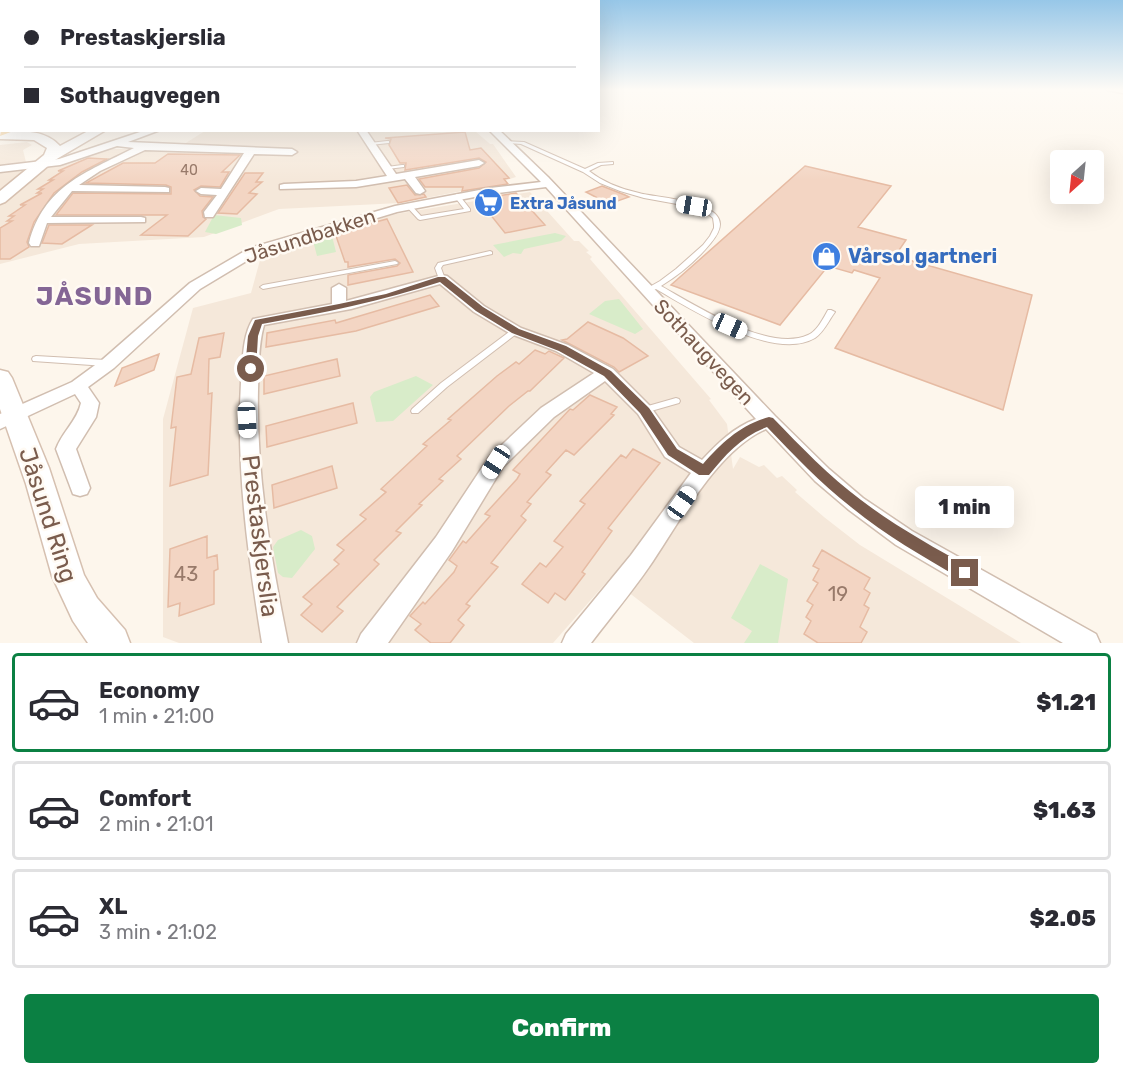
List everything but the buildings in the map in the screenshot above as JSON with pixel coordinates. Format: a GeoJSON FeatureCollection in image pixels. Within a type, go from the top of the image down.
{"type":"FeatureCollection","features":[{"type":"Feature","properties":{"kind":"main road"},"geometry":{"type":"LineString","coordinates":[[0,134],[39,137],[47,155]]}},
{"type":"Feature","properties":{"kind":"main road"},"geometry":{"type":"LineString","coordinates":[[0,199],[47,155],[95,134]]}},
{"type":"Feature","properties":{"kind":"main road","name":"Jåsund Ring"},"geometry":{"type":"LineString","coordinates":[[0,378],[8,419],[73,592],[87,615],[112,643]]}},
{"type":"Feature","properties":{"kind":"street"},"geometry":{"type":"LineString","coordinates":[[0,169],[47,155],[68,160],[150,132]]}},
{"type":"Feature","properties":{"kind":"street"},"geometry":{"type":"LineString","coordinates":[[362,132],[390,173]]}},
{"type":"Feature","properties":{"kind":"street","name":"Sothaugvegen"},"geometry":{"type":"LineString","coordinates":[[495,132],[651,289],[769,421],[822,475],[856,504],[904,538],[1087,643]]}},
{"type":"Feature","properties":{"kind":"street"},"geometry":{"type":"LineString","coordinates":[[114,143],[143,147],[292,152]]}},
{"type":"Feature","properties":{"kind":"street"},"geometry":{"type":"LineString","coordinates":[[35,243],[37,230],[42,220],[70,188],[97,169],[143,147]]}},
{"type":"Feature","properties":{"kind":"street"},"geometry":{"type":"LineString","coordinates":[[209,215],[240,163],[251,151]]}},
{"type":"Feature","properties":{"kind":"street"},"geometry":{"type":"LineString","coordinates":[[284,188],[356,184],[405,170],[479,163]]}},
{"type":"Feature","properties":{"kind":"street"},"geometry":{"type":"LineString","coordinates":[[405,170],[420,191]]}},
{"type":"Feature","properties":{"kind":"street","name":"Jåsundbakken"},"geometry":{"type":"LineString","coordinates":[[8,419],[78,386],[108,363],[195,286],[227,265],[267,246],[409,206],[546,181]]}},
{"type":"Feature","properties":{"kind":"street"},"geometry":{"type":"LineString","coordinates":[[70,188],[165,190]]}},
{"type":"Feature","properties":{"kind":"street"},"geometry":{"type":"LineString","coordinates":[[201,191],[224,192]]}},
{"type":"Feature","properties":{"kind":"street"},"geometry":{"type":"LineString","coordinates":[[42,220],[141,219]]}},
{"type":"Feature","properties":{"kind":"street"},"geometry":{"type":"LineString","coordinates":[[339,288],[339,307],[388,296],[442,279],[479,309],[516,331],[562,348],[607,373],[644,410],[672,452],[704,471]]}},
{"type":"Feature","properties":{"kind":"street","name":"Prestaskjerslia"},"geometry":{"type":"LineString","coordinates":[[275,643],[253,520],[247,420],[253,336],[258,322],[339,307]]}},
{"type":"Feature","properties":{"kind":"street"},"geometry":{"type":"LineString","coordinates":[[380,640],[496,462],[529,427],[580,387],[607,373]]}},
{"type":"Feature","properties":{"kind":"street"},"geometry":{"type":"LineString","coordinates":[[78,386],[90,403],[87,417],[68,442],[66,449],[80,488]]}},
{"type":"Feature","properties":{"kind":"street"},"geometry":{"type":"LineString","coordinates":[[585,640],[704,471],[731,441],[747,430],[769,421]]}},
{"type":"Feature","properties":{"kind":"lane"},"geometry":{"type":"LineString","coordinates":[[162,147],[171,141]]}},
{"type":"Feature","properties":{"kind":"lane"},"geometry":{"type":"LineString","coordinates":[[370,144],[387,142]]}},
{"type":"Feature","properties":{"kind":"lane"},"geometry":{"type":"LineString","coordinates":[[507,142],[522,143],[636,194],[705,209],[715,218],[717,226],[711,239],[651,289],[746,333],[790,342],[809,339],[831,312]]}},
{"type":"Feature","properties":{"kind":"lane"},"geometry":{"type":"LineString","coordinates":[[585,171],[590,167],[611,163]]}},
{"type":"Feature","properties":{"kind":"lane"},"geometry":{"type":"LineString","coordinates":[[409,206],[420,218],[468,210],[457,196]]}},
{"type":"Feature","properties":{"kind":"lane"},"geometry":{"type":"LineString","coordinates":[[442,279],[438,268],[440,264],[490,253]]}},
{"type":"Feature","properties":{"kind":"lane"},"geometry":{"type":"LineString","coordinates":[[263,287],[395,263]]}},
{"type":"Feature","properties":{"kind":"lane"},"geometry":{"type":"LineString","coordinates":[[415,411],[444,385],[516,331]]}},
{"type":"Feature","properties":{"kind":"lane"},"geometry":{"type":"LineString","coordinates":[[36,359],[108,363]]}},
{"type":"Feature","properties":{"kind":"lane"},"geometry":{"type":"LineString","coordinates":[[644,410],[676,401]]}},
{"type":"Feature","properties":{"kind":"shaded area"},"geometry":{"type":"Polygon","coordinates":[[[203,132],[476,132],[493,144],[516,177],[488,186],[400,203],[279,209],[204,237],[79,244],[0,264],[0,145],[27,142],[32,145],[23,150],[26,162],[53,167],[112,149],[176,149],[203,132]]]}},
{"type":"Feature","properties":{"kind":"shaded area"},"geometry":{"type":"Polygon","coordinates":[[[530,192],[574,241],[579,241],[589,251],[586,252],[592,257],[590,259],[711,399],[709,400],[727,424],[733,469],[740,457],[759,467],[764,465],[777,478],[782,476],[797,490],[795,492],[860,545],[1021,643],[694,643],[610,578],[553,643],[179,643],[163,637],[163,419],[193,308],[251,293],[262,253],[396,214],[530,192]]]}},
{"type":"Feature","properties":{"kind":"green space"},"geometry":{"type":"Polygon","coordinates":[[[214,215],[241,218],[242,225],[216,234],[205,232],[214,215]]]}},
{"type":"Feature","properties":{"kind":"green space"},"geometry":{"type":"Polygon","coordinates":[[[331,232],[336,252],[317,256],[312,237],[331,232]]]}},
{"type":"Feature","properties":{"kind":"green space"},"geometry":{"type":"Polygon","coordinates":[[[555,233],[566,236],[561,241],[524,249],[521,254],[513,253],[504,257],[493,245],[555,233]]]}},
{"type":"Feature","properties":{"kind":"green space"},"geometry":{"type":"Polygon","coordinates":[[[619,299],[643,329],[635,334],[589,314],[605,301],[619,299]]]}},
{"type":"Feature","properties":{"kind":"green space"},"geometry":{"type":"Polygon","coordinates":[[[416,376],[433,385],[393,421],[376,422],[370,397],[374,392],[416,376]]]}},
{"type":"Feature","properties":{"kind":"green space"},"geometry":{"type":"Polygon","coordinates":[[[301,530],[312,536],[315,549],[292,578],[283,577],[278,573],[273,547],[278,540],[301,530]]]}},
{"type":"Feature","properties":{"kind":"green space"},"geometry":{"type":"Polygon","coordinates":[[[760,564],[788,579],[778,643],[744,643],[752,631],[731,618],[760,564]]]}},
{"type":"Feature","properties":{"kind":"place","name":"Extra Jåsund"},"geometry":{"type":"Point","coordinates":[489,203]}},
{"type":"Feature","properties":{"kind":"place","name":"Vårsol gartneri"},"geometry":{"type":"Point","coordinates":[827,256]}},
{"type":"Feature","properties":{"kind":"district","name":"JÅSUND"},"geometry":{"type":"Point","coordinates":[95,296]}},
{"type":"Feature","properties":{"kind":"route"},"geometry":{"type":"LineString","coordinates":[[251,369],[253,336],[258,322],[302,316],[388,296],[442,279],[479,309],[516,331],[562,348],[607,373],[644,410],[672,452],[704,471],[731,441],[747,430],[769,421],[822,475],[856,504],[904,538],[965,573]]}}]}
